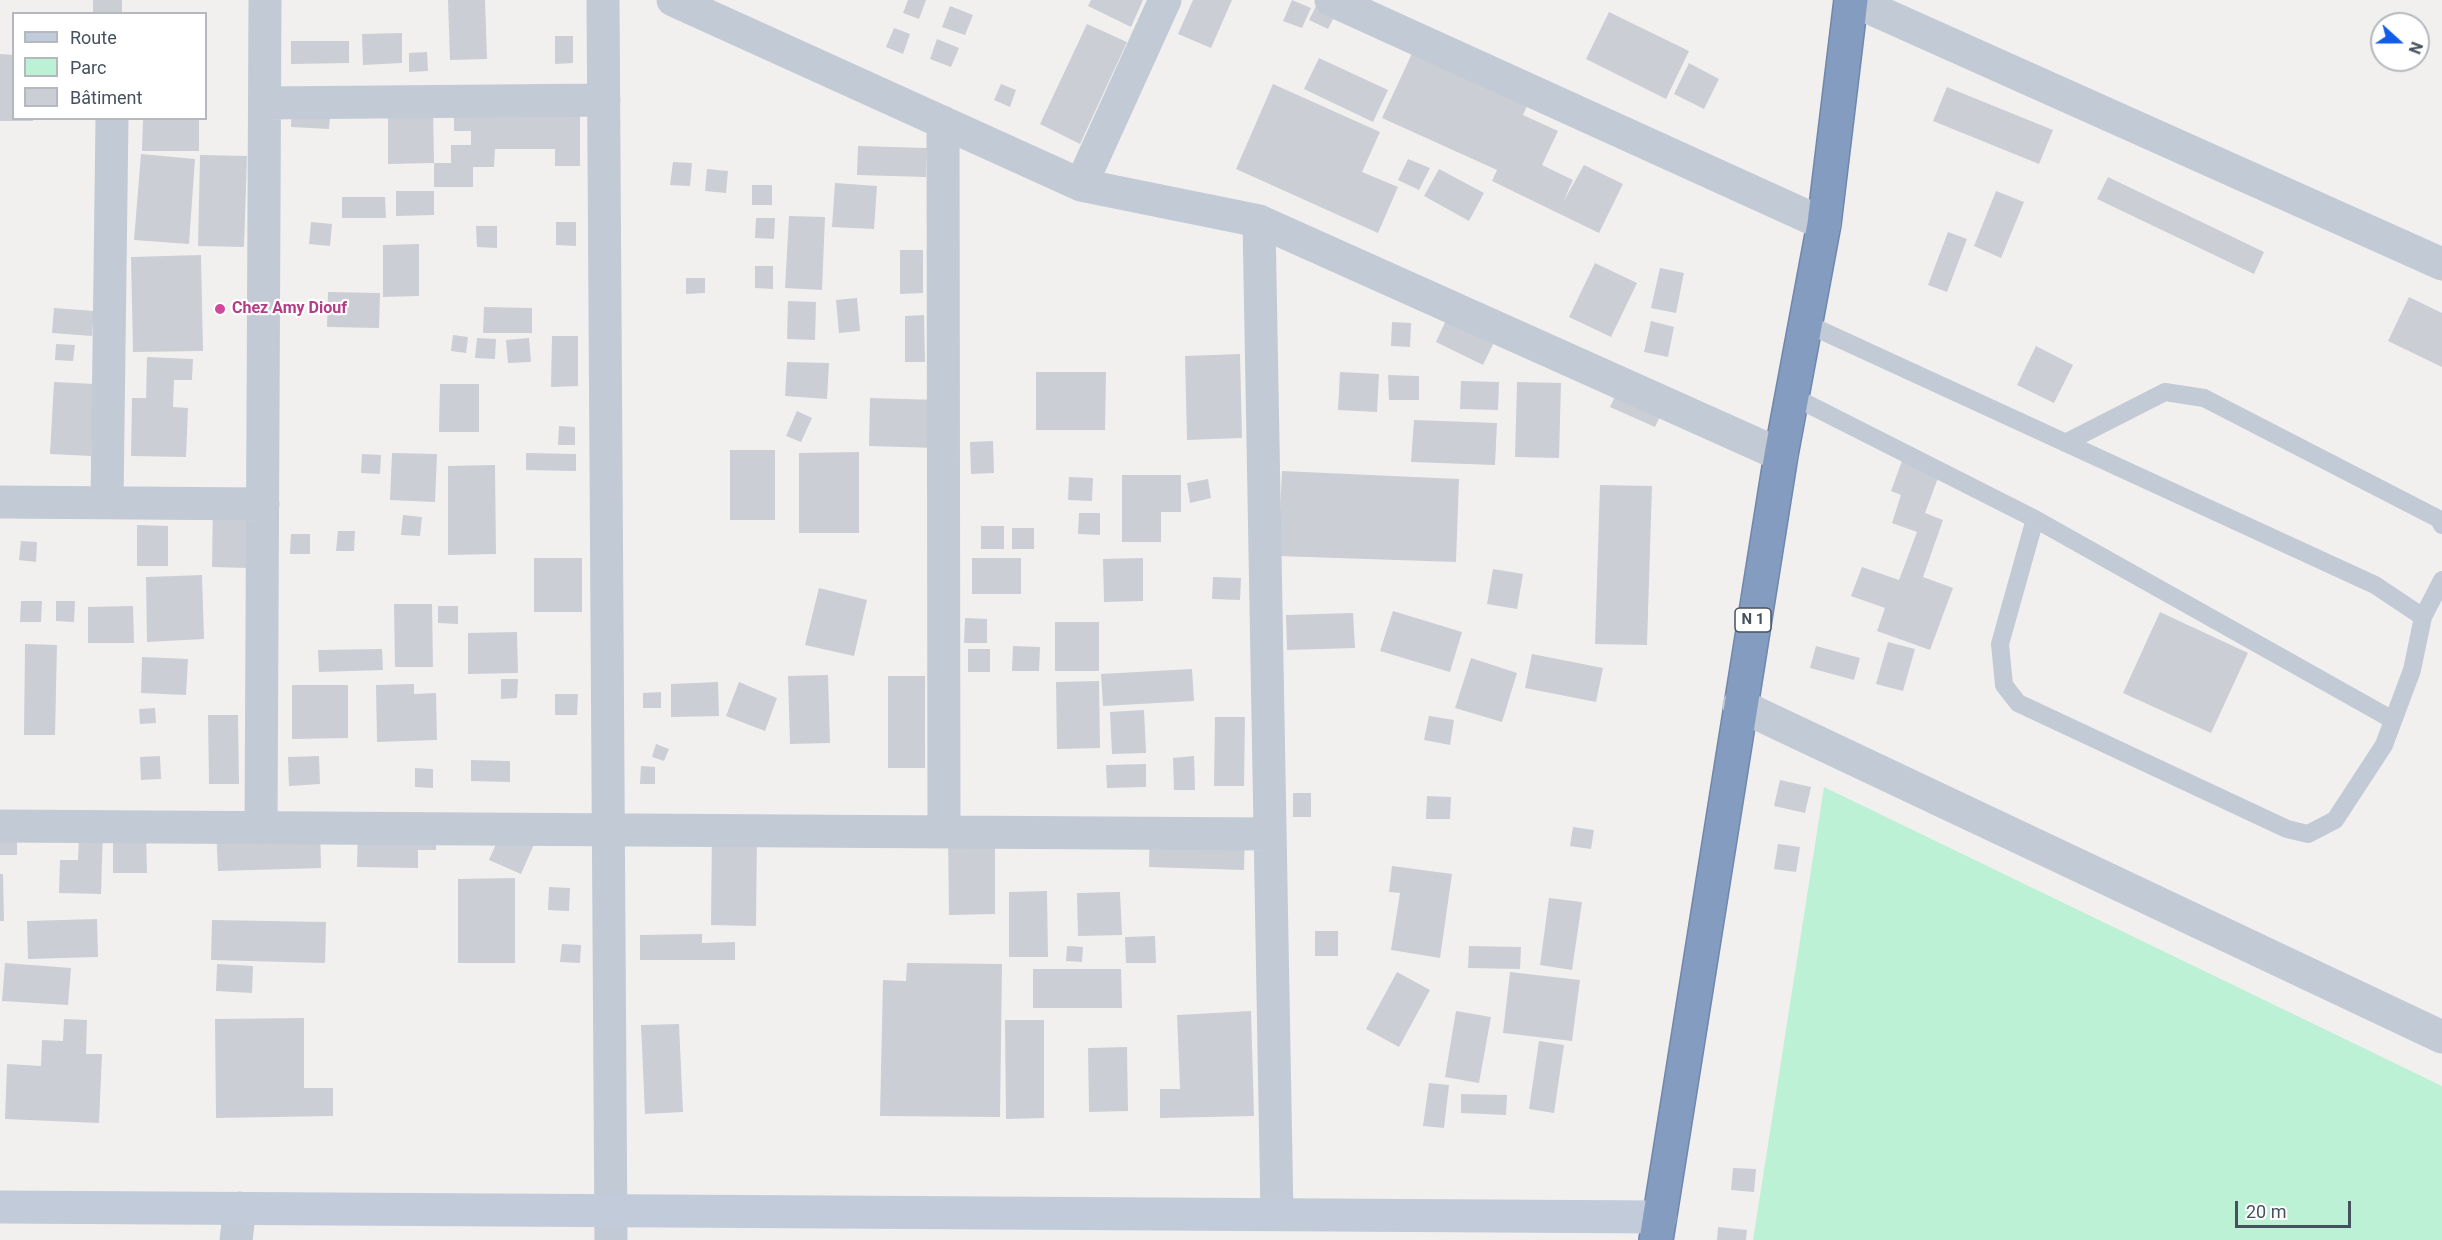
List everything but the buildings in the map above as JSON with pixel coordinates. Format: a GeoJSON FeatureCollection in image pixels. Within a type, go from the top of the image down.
{"type":"FeatureCollection","features":[{"type":"Feature","properties":{"kind":"highway","name":"N 1"},"geometry":{"type":"LineString","coordinates":[[1658,1229],[1780,455],[1824,224],[1852,0]]}},
{"type":"Feature","properties":{"kind":"main road"},"geometry":{"type":"LineString","coordinates":[[0,1207],[240,1208],[611,1226],[1277,1214],[1658,1229]]}},
{"type":"Feature","properties":{"kind":"street"},"geometry":{"type":"LineString","coordinates":[[261,828],[265,0]]}},
{"type":"Feature","properties":{"kind":"street"},"geometry":{"type":"LineString","coordinates":[[603,0],[611,1226]]}},
{"type":"Feature","properties":{"kind":"street"},"geometry":{"type":"LineString","coordinates":[[673,0],[1081,185],[1258,222],[1780,455]]}},
{"type":"Feature","properties":{"kind":"street"},"geometry":{"type":"LineString","coordinates":[[1081,185],[1165,0]]}},
{"type":"Feature","properties":{"kind":"street"},"geometry":{"type":"LineString","coordinates":[[1331,0],[1824,224]]}},
{"type":"Feature","properties":{"kind":"street"},"geometry":{"type":"LineString","coordinates":[[1852,0],[2442,264]]}},
{"type":"Feature","properties":{"kind":"street"},"geometry":{"type":"LineString","coordinates":[[265,103],[604,100]]}},
{"type":"Feature","properties":{"kind":"street"},"geometry":{"type":"LineString","coordinates":[[107,503],[112,120]]}},
{"type":"Feature","properties":{"kind":"street"},"geometry":{"type":"LineString","coordinates":[[943,122],[944,831]]}},
{"type":"Feature","properties":{"kind":"street"},"geometry":{"type":"LineString","coordinates":[[1258,222],[1277,1214]]}},
{"type":"Feature","properties":{"kind":"street"},"geometry":{"type":"LineString","coordinates":[[0,502],[263,504]]}},
{"type":"Feature","properties":{"kind":"street"},"geometry":{"type":"LineString","coordinates":[[1739,705],[2442,1037]]}},
{"type":"Feature","properties":{"kind":"street"},"geometry":{"type":"LineString","coordinates":[[0,826],[1270,834]]}},
{"type":"Feature","properties":{"kind":"street"},"geometry":{"type":"LineString","coordinates":[[236,1240],[240,1208]]}},
{"type":"Feature","properties":{"kind":"lane"},"geometry":{"type":"LineString","coordinates":[[1805,323],[2375,585],[2423,616]]}},
{"type":"Feature","properties":{"kind":"lane"},"geometry":{"type":"LineString","coordinates":[[2065,443],[2165,392],[2204,398],[2439,519],[2442,525]]}},
{"type":"Feature","properties":{"kind":"lane"},"geometry":{"type":"LineString","coordinates":[[1792,396],[2035,519],[2393,720]]}},
{"type":"Feature","properties":{"kind":"lane"},"geometry":{"type":"LineString","coordinates":[[2035,519],[2000,644],[2004,685],[2018,703],[2287,828],[2308,834],[2335,820],[2384,745],[2412,670],[2423,616],[2442,580]]}},
{"type":"Feature","properties":{"kind":"green space"},"geometry":{"type":"Polygon","coordinates":[[[1824,787],[2442,1086],[2442,1240],[1753,1240],[1824,787]]]}},
{"type":"Feature","properties":{"kind":"place","name":"Chez Amy Diouf"},"geometry":{"type":"Point","coordinates":[220,309]}}]}
